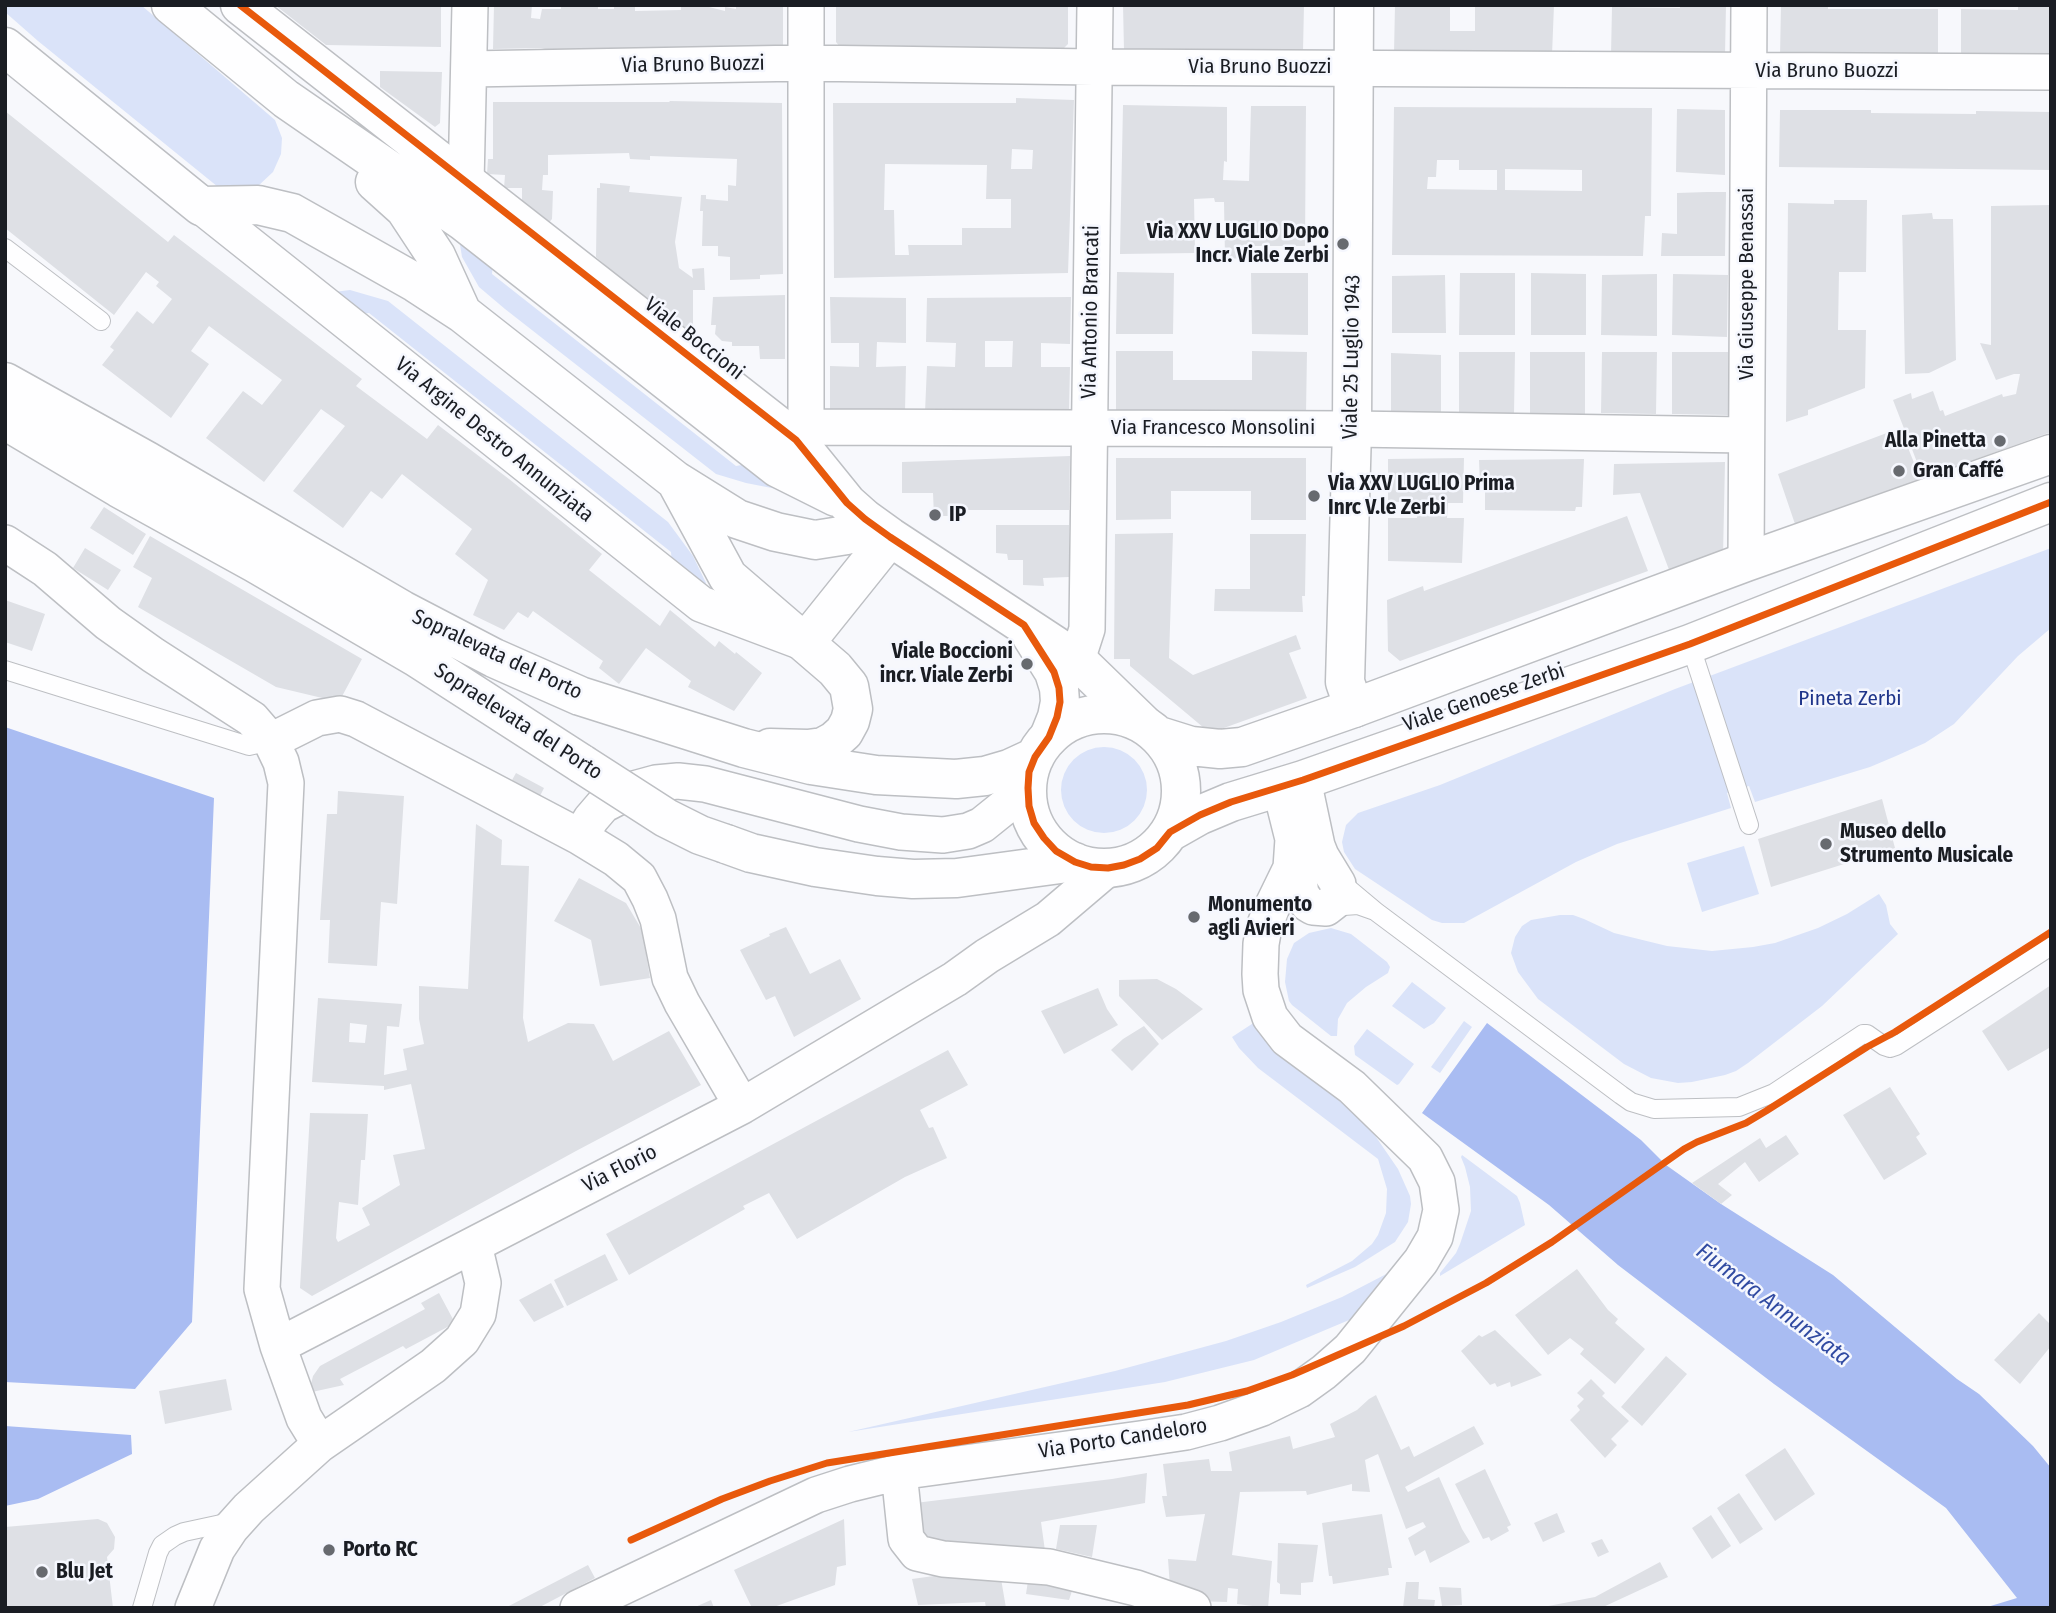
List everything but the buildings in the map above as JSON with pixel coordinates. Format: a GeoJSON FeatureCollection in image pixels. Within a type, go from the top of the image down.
{"type":"FeatureCollection","features":[{"type":"Feature","properties":{"kind":"street","name":"Viale Boccioni"},"geometry":{"type":"LineString","coordinates":[[171,5],[286,99],[463,221],[778,468],[867,520],[1077,660],[1150,729]]}},
{"type":"Feature","properties":{"kind":"street","name":"Viale Boccioni"},"geometry":{"type":"LineString","coordinates":[[240,5],[466,183],[801,434],[867,520]]}},
{"type":"Feature","properties":{"kind":"street"},"geometry":{"type":"LineString","coordinates":[[466,183],[470,5]]}},
{"type":"Feature","properties":{"kind":"street"},"geometry":{"type":"LineString","coordinates":[[801,434],[806,5]]}},
{"type":"Feature","properties":{"kind":"street","name":"Via Antonio Brancati"},"geometry":{"type":"LineString","coordinates":[[1077,660],[1087,629],[1095,5]]}},
{"type":"Feature","properties":{"kind":"street","name":"Viale 25 Luglio 1943"},"geometry":{"type":"LineString","coordinates":[[1354,5],[1352,429],[1345,682],[1354,708]]}},
{"type":"Feature","properties":{"kind":"street","name":"Via Giuseppe Benassai"},"geometry":{"type":"LineString","coordinates":[[1746,562],[1749,5]]}},
{"type":"Feature","properties":{"kind":"street","name":"Via Argine Destro Annunziata"},"geometry":{"type":"LineString","coordinates":[[5,47],[701,604],[805,643]]}},
{"type":"Feature","properties":{"kind":"street","name":"Via Bruno Buozzi"},"geometry":{"type":"LineString","coordinates":[[470,69],[804,64],[2051,72]]}},
{"type":"Feature","properties":{"kind":"street"},"geometry":{"type":"LineString","coordinates":[[286,99],[405,209],[436,256],[462,313]]}},
{"type":"Feature","properties":{"kind":"street","name":"Via Argine Destro Annunziata"},"geometry":{"type":"LineString","coordinates":[[201,206],[258,205],[292,213],[416,283],[462,313],[676,481],[737,519],[815,540],[847,535],[867,520]]}},
{"type":"Feature","properties":{"kind":"street","name":"Sopralevata del Porto"},"geometry":{"type":"LineString","coordinates":[[5,382],[159,468],[402,610],[494,658],[580,696],[744,748],[811,765],[876,775],[956,779],[985,776],[1037,761]]}},
{"type":"Feature","properties":{"kind":"street","name":"Sopraelevata del Porto"},"geometry":{"type":"LineString","coordinates":[[5,420],[118,488],[255,563],[416,657],[666,818],[700,835],[751,853],[815,867],[877,876],[957,878],[1091,865]]}},
{"type":"Feature","properties":{"kind":"street","name":"Via Francesco Monsolini"},"geometry":{"type":"LineString","coordinates":[[801,434],[1089,427],[1746,435]]}},
{"type":"Feature","properties":{"kind":"street","name":"Viale Genoese Zerbi"},"geometry":{"type":"LineString","coordinates":[[1037,761],[1072,720],[1102,713],[1123,716],[1191,746],[1220,750],[1242,747],[1746,562],[2051,454]]}},
{"type":"Feature","properties":{"kind":"street","name":"Via Argine Destro Annunziata"},"geometry":{"type":"LineString","coordinates":[[676,481],[728,577],[843,676],[849,686],[853,709],[850,722],[834,741],[823,747],[808,749],[744,748]]}},
{"type":"Feature","properties":{"kind":"street","name":"Viale Genoese Zerbi"},"geometry":{"type":"LineString","coordinates":[[1170,832],[1200,815],[1690,644],[2051,502]]}},
{"type":"Feature","properties":{"kind":"street"},"geometry":{"type":"LineString","coordinates":[[805,643],[867,520]]}},
{"type":"Feature","properties":{"kind":"street"},"geometry":{"type":"LineString","coordinates":[[5,543],[45,569],[108,623],[251,719],[271,741],[281,762],[286,783],[262,1289],[278,1346],[304,1418],[320,1444]]}},
{"type":"Feature","properties":{"kind":"street","name":"Viale Boccioni"},"geometry":{"type":"LineString","coordinates":[[1024,625],[1054,672],[1059,688],[1058,710],[1037,761]]}},
{"type":"Feature","properties":{"kind":"street"},"geometry":{"type":"LineString","coordinates":[[271,741],[317,718],[340,715],[356,719],[580,837],[616,859],[639,878],[658,919],[670,978],[742,1106]]}},
{"type":"Feature","properties":{"kind":"street","name":"Viale Genoese Zerbi"},"geometry":{"type":"LineString","coordinates":[[1091,865],[1124,865],[1140,859],[1157,848],[1170,832],[1177,817],[1181,801],[1178,769],[1170,751],[1150,729]]}},
{"type":"Feature","properties":{"kind":"street"},"geometry":{"type":"LineString","coordinates":[[580,837],[590,819],[603,805],[634,789],[678,781],[705,784],[859,824],[901,832],[943,835],[968,831],[982,825],[1037,761]]}},
{"type":"Feature","properties":{"kind":"street"},"geometry":{"type":"LineString","coordinates":[[1037,761],[1029,806],[1034,823],[1056,851],[1091,865]]}},
{"type":"Feature","properties":{"kind":"street"},"geometry":{"type":"LineString","coordinates":[[1292,783],[1321,856],[1331,893],[1313,907],[1301,894],[1293,839],[1292,783]]}},
{"type":"Feature","properties":{"kind":"street","name":"Via Porto Candeloro"},"geometry":{"type":"LineString","coordinates":[[578,1608],[816,1495],[899,1472],[1186,1432],[1220,1423],[1262,1408],[1299,1390],[1350,1349],[1421,1261],[1435,1237],[1441,1210],[1437,1182],[1425,1158],[1352,1087],[1287,1039],[1273,1023],[1265,1004],[1260,974],[1261,944],[1264,927],[1291,868],[1293,839]]}},
{"type":"Feature","properties":{"kind":"street","name":"Via Florio"},"geometry":{"type":"LineString","coordinates":[[278,1346],[742,1106],[955,979],[1048,919],[1091,865]]}},
{"type":"Feature","properties":{"kind":"street"},"geometry":{"type":"LineString","coordinates":[[195,1605],[217,1549],[238,1520],[278,1480],[320,1444],[433,1366],[462,1340],[478,1314],[483,1283],[474,1245]]}},
{"type":"Feature","properties":{"kind":"street"},"geometry":{"type":"LineString","coordinates":[[899,1472],[906,1539],[917,1553],[943,1559],[1049,1567],[1136,1588],[1193,1608]]}},
{"type":"Feature","properties":{"kind":"lane"},"geometry":{"type":"LineString","coordinates":[[5,248],[101,321]]}},
{"type":"Feature","properties":{"kind":"lane"},"geometry":{"type":"LineString","coordinates":[[1690,644],[1749,825]]}},
{"type":"Feature","properties":{"kind":"lane"},"geometry":{"type":"LineString","coordinates":[[5,670],[249,746],[271,741]]}},
{"type":"Feature","properties":{"kind":"lane"},"geometry":{"type":"LineString","coordinates":[[1331,893],[1375,911]]}},
{"type":"Feature","properties":{"kind":"lane"},"geometry":{"type":"LineString","coordinates":[[1331,893],[1375,911],[1621,1095],[1631,1102],[1654,1108],[1740,1107],[1774,1093],[1863,1034],[1890,1048],[2051,946]]}},
{"type":"Feature","properties":{"kind":"lane"},"geometry":{"type":"LineString","coordinates":[[142,1608],[162,1545],[184,1532],[238,1520]]}},
{"type":"Feature","properties":{"kind":"green space"},"geometry":{"type":"Polygon","coordinates":[[[5,5],[141,5],[275,120],[282,138],[281,154],[273,172],[257,187],[223,191],[38,41],[5,12],[5,5]]]}},
{"type":"Feature","properties":{"kind":"green space"},"geometry":{"type":"Polygon","coordinates":[[[457,226],[494,254],[492,274],[736,466],[753,463],[787,491],[716,474],[505,309],[479,287],[462,257],[457,226]]]}},
{"type":"Feature","properties":{"kind":"green space"},"geometry":{"type":"Polygon","coordinates":[[[350,290],[388,301],[668,522],[693,556],[706,583],[702,588],[672,565],[671,552],[369,313],[352,316],[326,293],[350,290]]]}},
{"type":"Feature","properties":{"kind":"green space","name":"Pineta Zerbi"},"geometry":{"type":"Polygon","coordinates":[[[2051,548],[2051,628],[2018,656],[1954,724],[1925,743],[1896,756],[1870,767],[1755,802],[1749,786],[1727,793],[1731,808],[1617,844],[1576,862],[1464,923],[1432,920],[1355,869],[1344,852],[1342,842],[1346,825],[1358,813],[1440,785],[1675,689],[2051,548]]]}},
{"type":"Feature","properties":{"kind":"green space"},"geometry":{"type":"Polygon","coordinates":[[[1104,747],[1128,754],[1140,766],[1147,790],[1140,814],[1128,826],[1104,833],[1080,826],[1068,814],[1061,790],[1068,766],[1080,754],[1104,747]]]}},
{"type":"Feature","properties":{"kind":"green space"},"geometry":{"type":"Polygon","coordinates":[[[1744,846],[1759,894],[1702,912],[1687,863],[1744,846]]]}},
{"type":"Feature","properties":{"kind":"green space"},"geometry":{"type":"Polygon","coordinates":[[[1879,894],[1886,905],[1890,924],[1898,934],[1822,1006],[1748,1063],[1725,1075],[1692,1082],[1678,1083],[1651,1078],[1624,1064],[1538,999],[1518,972],[1511,953],[1515,937],[1522,926],[1531,920],[1560,915],[1573,915],[1614,933],[1667,946],[1712,951],[1753,947],[1775,943],[1818,928],[1879,894]]]}},
{"type":"Feature","properties":{"kind":"green space"},"geometry":{"type":"Polygon","coordinates":[[[1331,928],[1351,934],[1390,967],[1388,973],[1347,1003],[1338,1019],[1337,1036],[1331,1036],[1292,1005],[1285,982],[1287,959],[1294,943],[1309,933],[1331,928]]]}},
{"type":"Feature","properties":{"kind":"green space"},"geometry":{"type":"Polygon","coordinates":[[[1412,982],[1446,1008],[1434,1023],[1424,1029],[1392,1006],[1412,982]]]}},
{"type":"Feature","properties":{"kind":"green space"},"geometry":{"type":"Polygon","coordinates":[[[1258,1020],[1363,1118],[1398,1169],[1410,1196],[1408,1222],[1395,1242],[1355,1267],[1307,1288],[1306,1285],[1352,1261],[1372,1244],[1386,1213],[1387,1189],[1378,1159],[1258,1068],[1239,1048],[1232,1037],[1258,1020]]]}},
{"type":"Feature","properties":{"kind":"green space"},"geometry":{"type":"Polygon","coordinates":[[[1464,1021],[1472,1027],[1440,1073],[1431,1067],[1464,1021]]]}},
{"type":"Feature","properties":{"kind":"green space"},"geometry":{"type":"Polygon","coordinates":[[[1367,1029],[1414,1064],[1399,1084],[1355,1055],[1354,1046],[1367,1029]]]}},
{"type":"Feature","properties":{"kind":"green space"},"geometry":{"type":"Polygon","coordinates":[[[1462,1155],[1517,1196],[1525,1225],[1440,1276],[1456,1253],[1471,1211],[1470,1187],[1462,1155]]]}},
{"type":"Feature","properties":{"kind":"green space"},"geometry":{"type":"Polygon","coordinates":[[[1396,1269],[1361,1315],[1254,1360],[1165,1382],[848,1432],[1115,1371],[1226,1341],[1342,1297],[1396,1269]]]}},
{"type":"Feature","properties":{"kind":"water"},"geometry":{"type":"Polygon","coordinates":[[[5,727],[214,798],[192,1322],[135,1389],[5,1382],[5,727]]]}},
{"type":"Feature","properties":{"kind":"water","name":"Fiumara Annunziata"},"geometry":{"type":"Polygon","coordinates":[[[1487,1023],[1641,1140],[1666,1165],[1721,1204],[1833,1275],[1957,1379],[1979,1394],[2033,1446],[2051,1468],[2051,1608],[1984,1608],[2017,1598],[1946,1508],[1774,1384],[1618,1265],[1549,1205],[1422,1113],[1487,1023]]]}},
{"type":"Feature","properties":{"kind":"water"},"geometry":{"type":"Polygon","coordinates":[[[5,1426],[131,1435],[132,1454],[38,1499],[5,1506],[5,1426]]]}},
{"type":"Feature","properties":{"kind":"cycle path"},"geometry":{"type":"LineString","coordinates":[[240,5],[796,440],[847,503],[865,519],[1024,625],[1054,672],[1060,702],[1049,737],[1035,757],[1029,772],[1029,806],[1034,823],[1056,851],[1075,862],[1091,867],[1108,868],[1140,859],[1157,848],[1170,832],[1231,802],[1303,780],[1690,644],[2051,502]]}},
{"type":"Feature","properties":{"kind":"cycle path"},"geometry":{"type":"LineString","coordinates":[[631,1540],[722,1499],[827,1463],[1188,1405],[1247,1391],[1292,1375],[1404,1326],[1486,1283],[1552,1242],[1684,1149],[1746,1123],[2051,932]]}},
{"type":"Feature","properties":{"kind":"place","name":"Via XXV LUGLIO Dopo Incr. Viale Zerbi"},"geometry":{"type":"Point","coordinates":[1343,244]}},
{"type":"Feature","properties":{"kind":"place","name":"Alla Pinetta"},"geometry":{"type":"Point","coordinates":[2000,441]}},
{"type":"Feature","properties":{"kind":"place","name":"Gran Caffé"},"geometry":{"type":"Point","coordinates":[1899,471]}},
{"type":"Feature","properties":{"kind":"place","name":"Via XXV LUGLIO Prima Inrc V.le Zerbi"},"geometry":{"type":"Point","coordinates":[1314,496]}},
{"type":"Feature","properties":{"kind":"place","name":"IP"},"geometry":{"type":"Point","coordinates":[935,515]}},
{"type":"Feature","properties":{"kind":"place","name":"Viale Boccioni incr. Viale Zerbi"},"geometry":{"type":"Point","coordinates":[1027,664]}},
{"type":"Feature","properties":{"kind":"place","name":"Museo dello Strumento Musicale"},"geometry":{"type":"Point","coordinates":[1826,844]}},
{"type":"Feature","properties":{"kind":"place","name":"Monumento agli Avieri"},"geometry":{"type":"Point","coordinates":[1194,917]}},
{"type":"Feature","properties":{"kind":"place","name":"Porto RC"},"geometry":{"type":"Point","coordinates":[329,1550]}},
{"type":"Feature","properties":{"kind":"place","name":"Blu Jet"},"geometry":{"type":"Point","coordinates":[42,1572]}}]}
